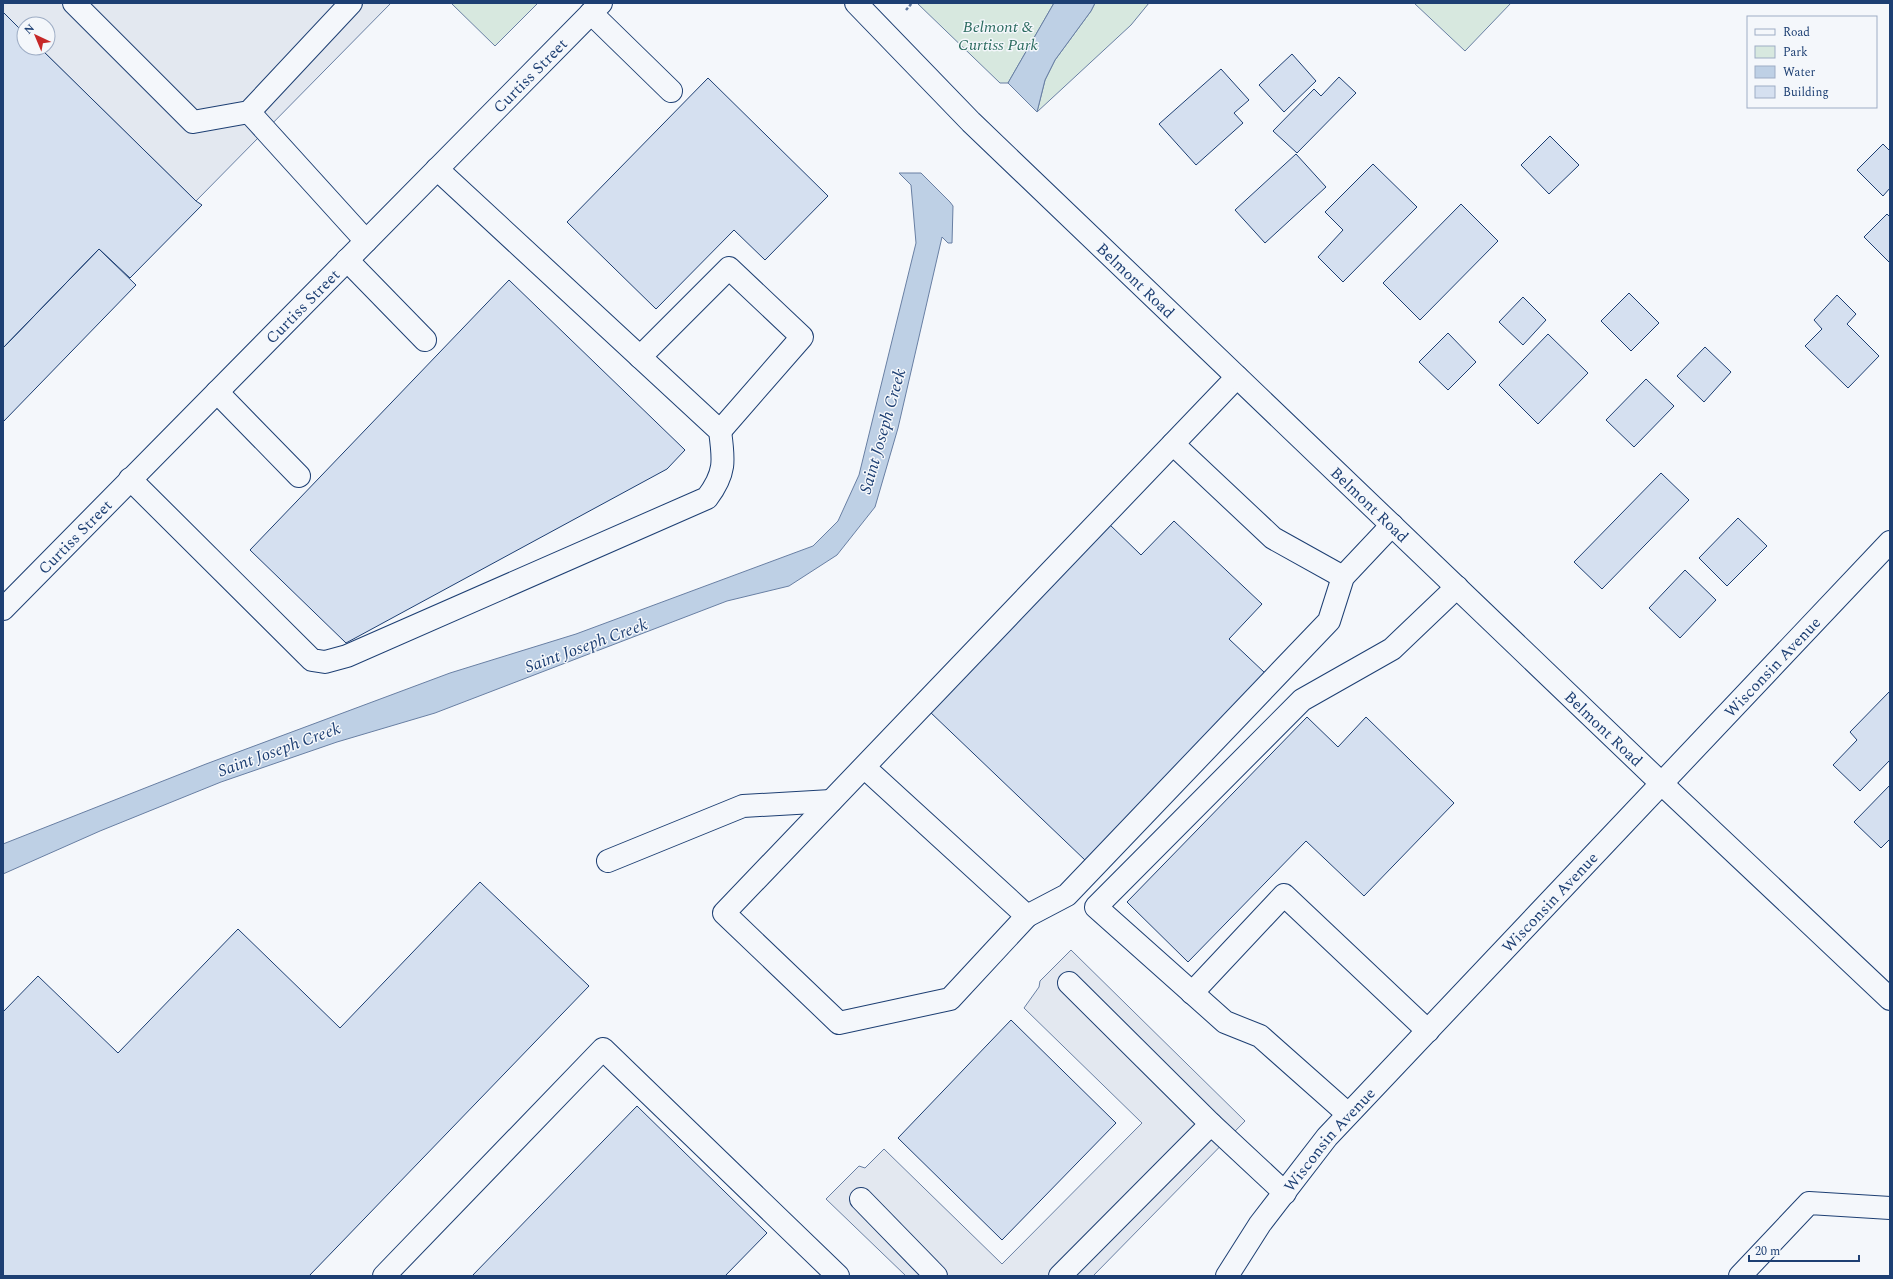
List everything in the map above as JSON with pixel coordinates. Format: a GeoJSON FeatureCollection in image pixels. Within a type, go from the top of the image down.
{"type":"FeatureCollection","features":[{"type":"Feature","properties":{"kind":"street"},"geometry":{"type":"LineString","coordinates":[[74,3],[193,122],[250,112],[351,3]]}},
{"type":"Feature","properties":{"kind":"street","name":"Belmont Road"},"geometry":{"type":"LineString","coordinates":[[856,3],[971,122],[1661,783],[1890,999]]}},
{"type":"Feature","properties":{"kind":"street"},"geometry":{"type":"LineString","coordinates":[[596,8],[671,91]]}},
{"type":"Feature","properties":{"kind":"street","name":"Curtiss Street"},"geometry":{"type":"LineString","coordinates":[[3,609],[596,8]]}},
{"type":"Feature","properties":{"kind":"street"},"geometry":{"type":"LineString","coordinates":[[250,112],[366,241]]}},
{"type":"Feature","properties":{"kind":"street"},"geometry":{"type":"LineString","coordinates":[[130,479],[312,660],[325,662],[347,656],[707,498],[716,485],[722,471],[724,457],[720,430],[437,170]]}},
{"type":"Feature","properties":{"kind":"street"},"geometry":{"type":"LineString","coordinates":[[348,260],[426,340]]}},
{"type":"Feature","properties":{"kind":"street"},"geometry":{"type":"LineString","coordinates":[[640,357],[729,268],[802,338],[720,430]]}},
{"type":"Feature","properties":{"kind":"street"},"geometry":{"type":"LineString","coordinates":[[1237,377],[724,913],[839,1023],[950,999],[1027,916],[1067,895],[1329,621],[1342,577],[1392,525]]}},
{"type":"Feature","properties":{"kind":"street"},"geometry":{"type":"LineString","coordinates":[[217,392],[299,476]]}},
{"type":"Feature","properties":{"kind":"street"},"geometry":{"type":"LineString","coordinates":[[1173,444],[1273,538],[1342,577]]}},
{"type":"Feature","properties":{"kind":"street","name":"Wisconsin Avenue"},"geometry":{"type":"LineString","coordinates":[[1226,1276],[1260,1224],[1327,1138],[1348,1114],[1890,542]]}},
{"type":"Feature","properties":{"kind":"street"},"geometry":{"type":"LineString","coordinates":[[1348,1114],[1260,1036],[1225,1022],[1096,907],[1302,700],[1392,649],[1457,587]]}},
{"type":"Feature","properties":{"kind":"street"},"geometry":{"type":"LineString","coordinates":[[864,766],[1027,916]]}},
{"type":"Feature","properties":{"kind":"street"},"geometry":{"type":"LineString","coordinates":[[608,861],[743,806],[831,801]]}},
{"type":"Feature","properties":{"kind":"street"},"geometry":{"type":"LineString","coordinates":[[1192,993],[1284,895],[1428,1030]]}},
{"type":"Feature","properties":{"kind":"street"},"geometry":{"type":"LineString","coordinates":[[1069,984],[1211,1124],[1285,1193]]}},
{"type":"Feature","properties":{"kind":"street"},"geometry":{"type":"LineString","coordinates":[[384,1276],[603,1049],[838,1276]]}},
{"type":"Feature","properties":{"kind":"street"},"geometry":{"type":"LineString","coordinates":[[1060,1276],[1211,1124]]}},
{"type":"Feature","properties":{"kind":"street"},"geometry":{"type":"LineString","coordinates":[[861,1199],[936,1276]]}},
{"type":"Feature","properties":{"kind":"street"},"geometry":{"type":"LineString","coordinates":[[1740,1276],[1809,1203],[1890,1208]]}},
{"type":"Feature","properties":{"kind":"green space"},"geometry":{"type":"Polygon","coordinates":[[[451,3],[538,3],[495,46],[451,3]]]}},
{"type":"Feature","properties":{"kind":"green space","name":"Belmont & Curtiss Park"},"geometry":{"type":"Polygon","coordinates":[[[917,3],[1054,3],[1008,83],[1000,83],[917,3]]]}},
{"type":"Feature","properties":{"kind":"green space"},"geometry":{"type":"Polygon","coordinates":[[[1095,3],[1149,3],[1131,25],[1037,112],[1045,80],[1055,60],[1091,11],[1095,3]]]}},
{"type":"Feature","properties":{"kind":"green space"},"geometry":{"type":"Polygon","coordinates":[[[1414,3],[1511,3],[1465,51],[1414,3]]]}},
{"type":"Feature","properties":{"kind":"shaded area"},"geometry":{"type":"Polygon","coordinates":[[[3,3],[391,3],[196,201],[48,56],[56,56],[56,16],[16,16],[16,25],[3,12],[3,3]]]}},
{"type":"Feature","properties":{"kind":"shaded area"},"geometry":{"type":"Polygon","coordinates":[[[1071,950],[1245,1121],[1093,1276],[906,1276],[826,1199],[859,1166],[865,1168],[884,1149],[1002,1264],[1142,1123],[1024,1008],[1039,987],[1040,981],[1071,950]]]}},
{"type":"Feature","properties":{"kind":"water"},"geometry":{"type":"Polygon","coordinates":[[[1054,3],[1095,3],[1091,11],[1055,60],[1045,80],[1037,112],[1008,83],[1054,3]]]}},
{"type":"Feature","properties":{"kind":"water","name":"Saint Joseph Creek"},"geometry":{"type":"Polygon","coordinates":[[[899,173],[921,173],[950,202],[953,206],[952,243],[948,243],[942,237],[898,428],[875,507],[837,555],[789,586],[727,601],[435,713],[337,742],[221,782],[100,831],[3,874],[3,844],[206,764],[450,673],[576,634],[813,546],[838,521],[859,475],[916,243],[911,185],[899,173]]]}},
{"type":"Feature","properties":{"kind":"building"},"geometry":{"type":"Polygon","coordinates":[[[3,12],[16,25],[16,56],[48,56],[196,201],[202,205],[130,278],[99,249],[3,348],[3,12]]]}},
{"type":"Feature","properties":{"kind":"building"},"geometry":{"type":"Polygon","coordinates":[[[1292,54],[1316,81],[1284,112],[1259,85],[1292,54]]]}},
{"type":"Feature","properties":{"kind":"building"},"geometry":{"type":"Polygon","coordinates":[[[1221,69],[1249,100],[1234,113],[1243,123],[1196,165],[1159,124],[1221,69]]]}},
{"type":"Feature","properties":{"kind":"building"},"geometry":{"type":"Polygon","coordinates":[[[1339,77],[1356,93],[1297,153],[1273,131],[1314,89],[1321,96],[1339,77]]]}},
{"type":"Feature","properties":{"kind":"building"},"geometry":{"type":"Polygon","coordinates":[[[708,78],[828,196],[765,260],[734,230],[656,309],[567,222],[708,78]]]}},
{"type":"Feature","properties":{"kind":"building"},"geometry":{"type":"Polygon","coordinates":[[[1550,136],[1579,165],[1549,194],[1521,165],[1550,136]]]}},
{"type":"Feature","properties":{"kind":"building"},"geometry":{"type":"Polygon","coordinates":[[[1883,144],[1890,151],[1890,188],[1883,196],[1857,170],[1883,144]]]}},
{"type":"Feature","properties":{"kind":"building"},"geometry":{"type":"Polygon","coordinates":[[[1296,154],[1326,187],[1265,243],[1235,210],[1296,154]]]}},
{"type":"Feature","properties":{"kind":"building"},"geometry":{"type":"Polygon","coordinates":[[[1373,164],[1417,207],[1343,282],[1318,257],[1343,230],[1325,212],[1373,164]]]}},
{"type":"Feature","properties":{"kind":"building"},"geometry":{"type":"Polygon","coordinates":[[[1461,204],[1498,241],[1420,320],[1383,283],[1461,204]]]}},
{"type":"Feature","properties":{"kind":"building"},"geometry":{"type":"Polygon","coordinates":[[[1887,214],[1890,217],[1890,263],[1864,237],[1887,214]]]}},
{"type":"Feature","properties":{"kind":"building"},"geometry":{"type":"Polygon","coordinates":[[[99,249],[136,285],[3,422],[3,348],[99,249]]]}},
{"type":"Feature","properties":{"kind":"building"},"geometry":{"type":"Polygon","coordinates":[[[509,280],[685,450],[667,469],[346,643],[250,550],[509,280]]]}},
{"type":"Feature","properties":{"kind":"building"},"geometry":{"type":"Polygon","coordinates":[[[1629,293],[1659,323],[1631,351],[1601,321],[1629,293]]]}},
{"type":"Feature","properties":{"kind":"building"},"geometry":{"type":"Polygon","coordinates":[[[1837,295],[1856,314],[1847,324],[1879,356],[1848,388],[1805,346],[1822,329],[1814,320],[1837,295]]]}},
{"type":"Feature","properties":{"kind":"building"},"geometry":{"type":"Polygon","coordinates":[[[1523,297],[1546,320],[1523,345],[1499,322],[1523,297]]]}},
{"type":"Feature","properties":{"kind":"building"},"geometry":{"type":"Polygon","coordinates":[[[1448,333],[1476,362],[1448,390],[1419,362],[1448,333]]]}},
{"type":"Feature","properties":{"kind":"building"},"geometry":{"type":"Polygon","coordinates":[[[1548,334],[1588,373],[1538,424],[1499,385],[1548,334]]]}},
{"type":"Feature","properties":{"kind":"building"},"geometry":{"type":"Polygon","coordinates":[[[1705,347],[1731,372],[1704,402],[1677,376],[1705,347]]]}},
{"type":"Feature","properties":{"kind":"building"},"geometry":{"type":"Polygon","coordinates":[[[1646,379],[1674,406],[1634,447],[1606,420],[1646,379]]]}},
{"type":"Feature","properties":{"kind":"building"},"geometry":{"type":"Polygon","coordinates":[[[1661,473],[1689,500],[1602,589],[1574,562],[1661,473]]]}},
{"type":"Feature","properties":{"kind":"building"},"geometry":{"type":"Polygon","coordinates":[[[1738,518],[1767,546],[1727,586],[1699,558],[1738,518]]]}},
{"type":"Feature","properties":{"kind":"building"},"geometry":{"type":"Polygon","coordinates":[[[1174,521],[1262,604],[1229,639],[1265,673],[1086,861],[929,711],[1108,523],[1141,555],[1174,521]]]}},
{"type":"Feature","properties":{"kind":"building"},"geometry":{"type":"Polygon","coordinates":[[[1685,570],[1716,600],[1680,638],[1649,608],[1685,570]]]}},
{"type":"Feature","properties":{"kind":"building"},"geometry":{"type":"Polygon","coordinates":[[[1890,691],[1890,760],[1860,791],[1833,765],[1857,740],[1850,732],[1890,691]]]}},
{"type":"Feature","properties":{"kind":"building"},"geometry":{"type":"Polygon","coordinates":[[[1307,717],[1338,747],[1366,717],[1454,803],[1364,896],[1306,841],[1188,962],[1127,902],[1307,717]]]}},
{"type":"Feature","properties":{"kind":"building"},"geometry":{"type":"Polygon","coordinates":[[[1890,785],[1890,839],[1881,848],[1854,822],[1890,785]]]}},
{"type":"Feature","properties":{"kind":"building"},"geometry":{"type":"Polygon","coordinates":[[[480,882],[589,986],[309,1276],[3,1276],[3,1012],[38,976],[118,1053],[238,929],[340,1028],[480,882]]]}},
{"type":"Feature","properties":{"kind":"building"},"geometry":{"type":"Polygon","coordinates":[[[1011,1020],[1116,1123],[1002,1240],[898,1138],[1011,1020]]]}},
{"type":"Feature","properties":{"kind":"building"},"geometry":{"type":"Polygon","coordinates":[[[637,1106],[767,1233],[725,1276],[472,1276],[637,1106]]]}}]}
